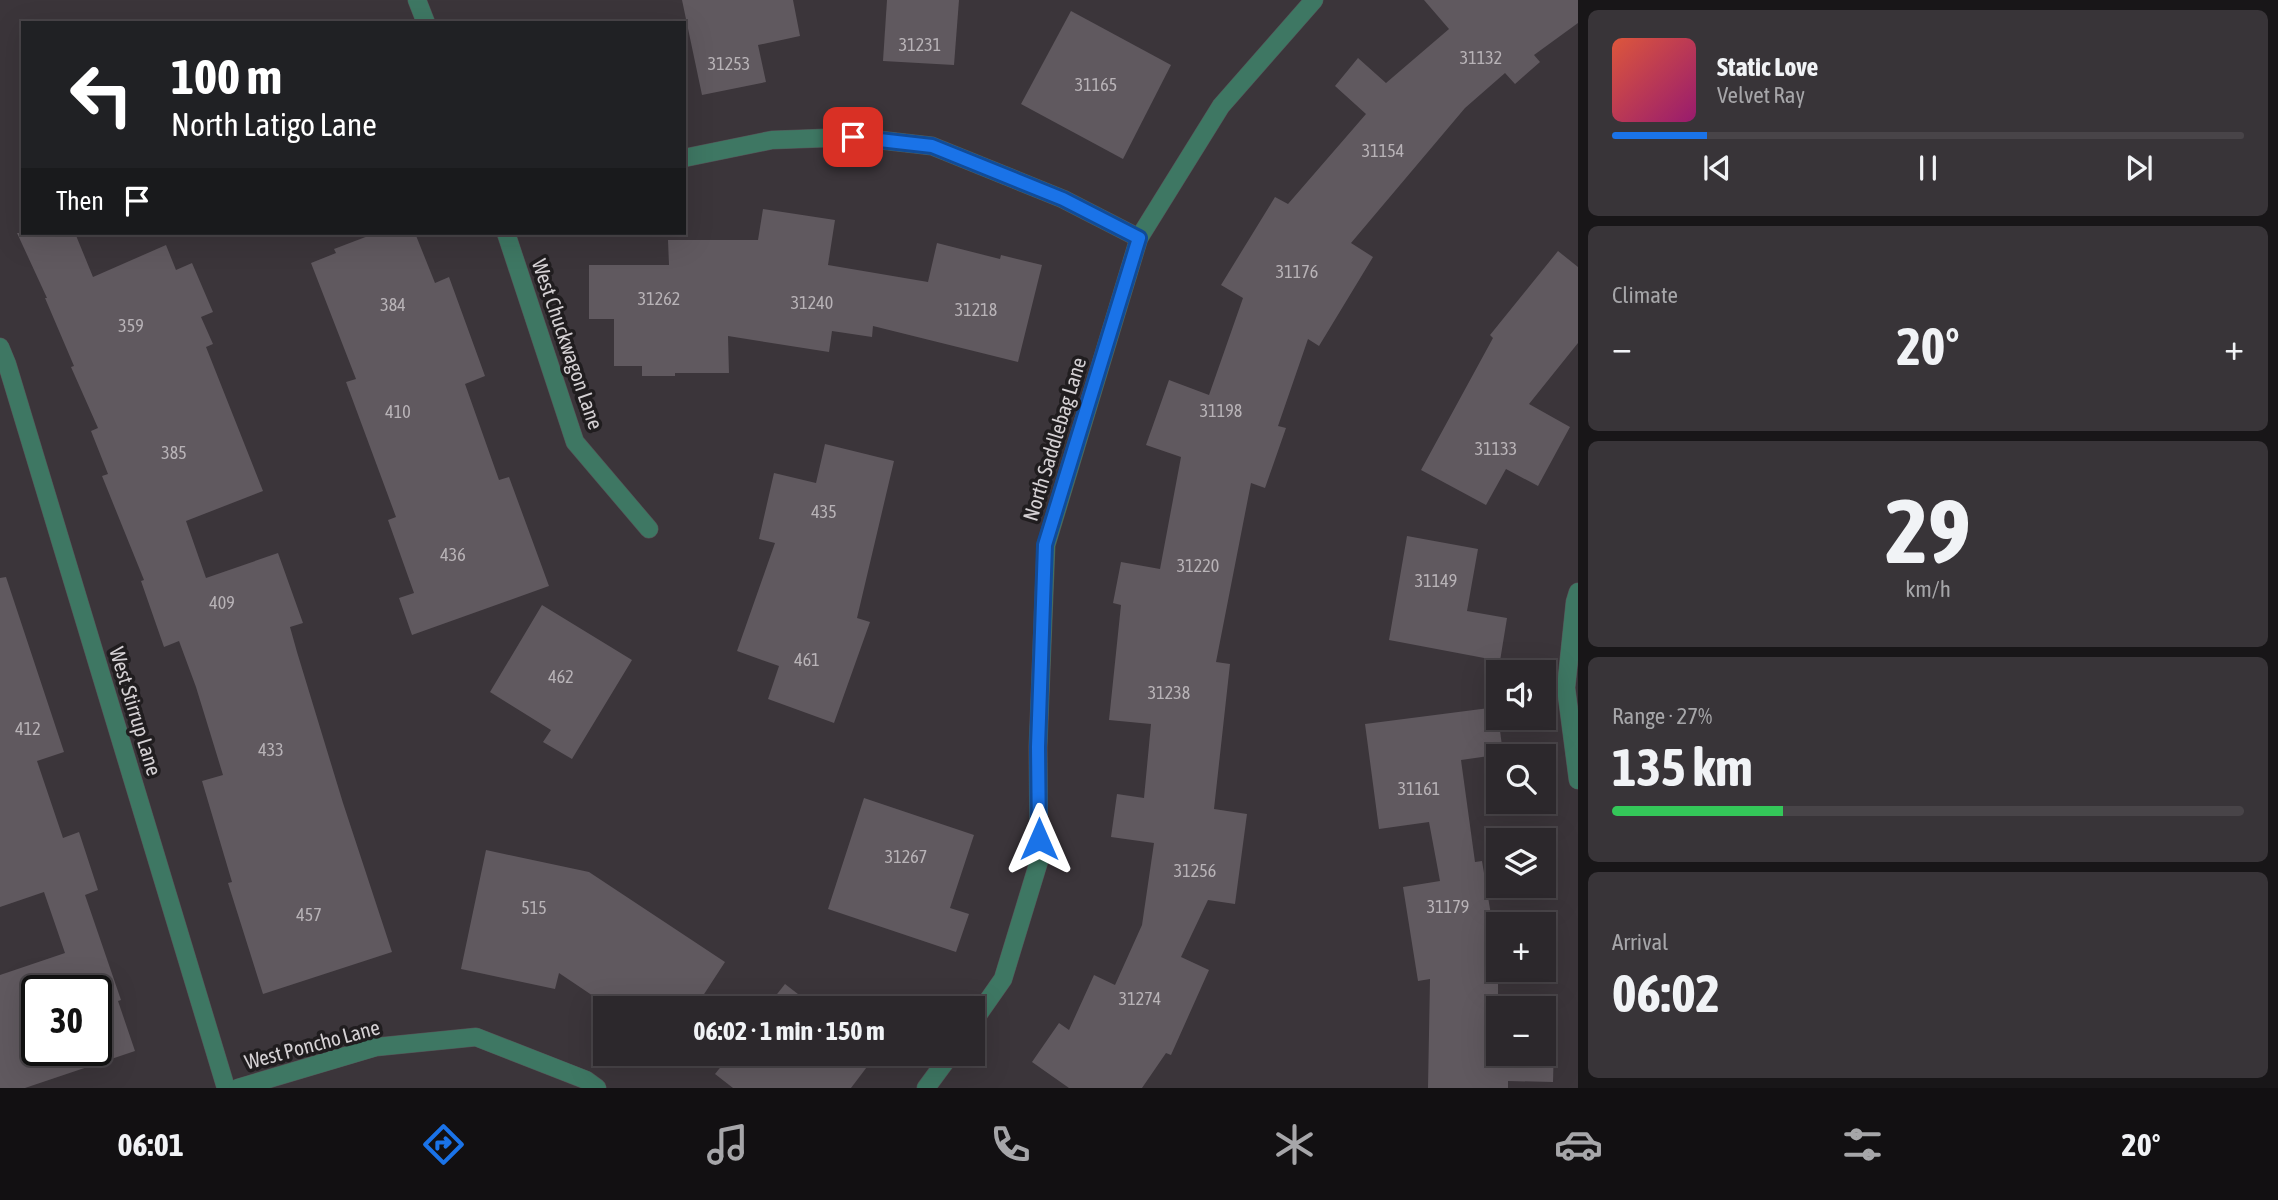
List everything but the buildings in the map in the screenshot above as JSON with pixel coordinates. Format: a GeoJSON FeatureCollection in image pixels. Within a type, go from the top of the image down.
{"type":"FeatureCollection","features":[{"type":"Feature","properties":{"kind":"street"},"geometry":{"type":"LineString","coordinates":[[417,0],[425,21]]}},
{"type":"Feature","properties":{"kind":"street","name":"North Saddlebag Lane"},"geometry":{"type":"LineString","coordinates":[[985,1005],[1003,979],[1039,862],[1038,747],[1045,545],[1139,238],[1222,106],[1314,0]]}},
{"type":"Feature","properties":{"kind":"street"},"geometry":{"type":"LineString","coordinates":[[686,158],[772,140],[853,137],[932,146],[1063,199],[1139,238]]}},
{"type":"Feature","properties":{"kind":"street","name":"West Chuckwagon Lane"},"geometry":{"type":"LineString","coordinates":[[507,235],[575,442],[649,529]]}},
{"type":"Feature","properties":{"kind":"street","name":"West Stirrup Lane"},"geometry":{"type":"LineString","coordinates":[[0,347],[226,1088]]}},
{"type":"Feature","properties":{"kind":"street"},"geometry":{"type":"LineString","coordinates":[[1578,592],[1574,601],[1566,688],[1578,780]]}},
{"type":"Feature","properties":{"kind":"street","name":"West Poncho Lane"},"geometry":{"type":"LineString","coordinates":[[238,1088],[376,1047],[477,1037],[586,1080],[597,1088]]}},
{"type":"Feature","properties":{"kind":"street"},"geometry":{"type":"LineString","coordinates":[[926,1088],[942,1066]]}},
{"type":"Feature","properties":{"kind":"route"},"geometry":{"type":"LineString","coordinates":[[853,137],[932,146],[1063,199],[1139,238],[1045,545],[1038,747],[1039,839]]}}]}
